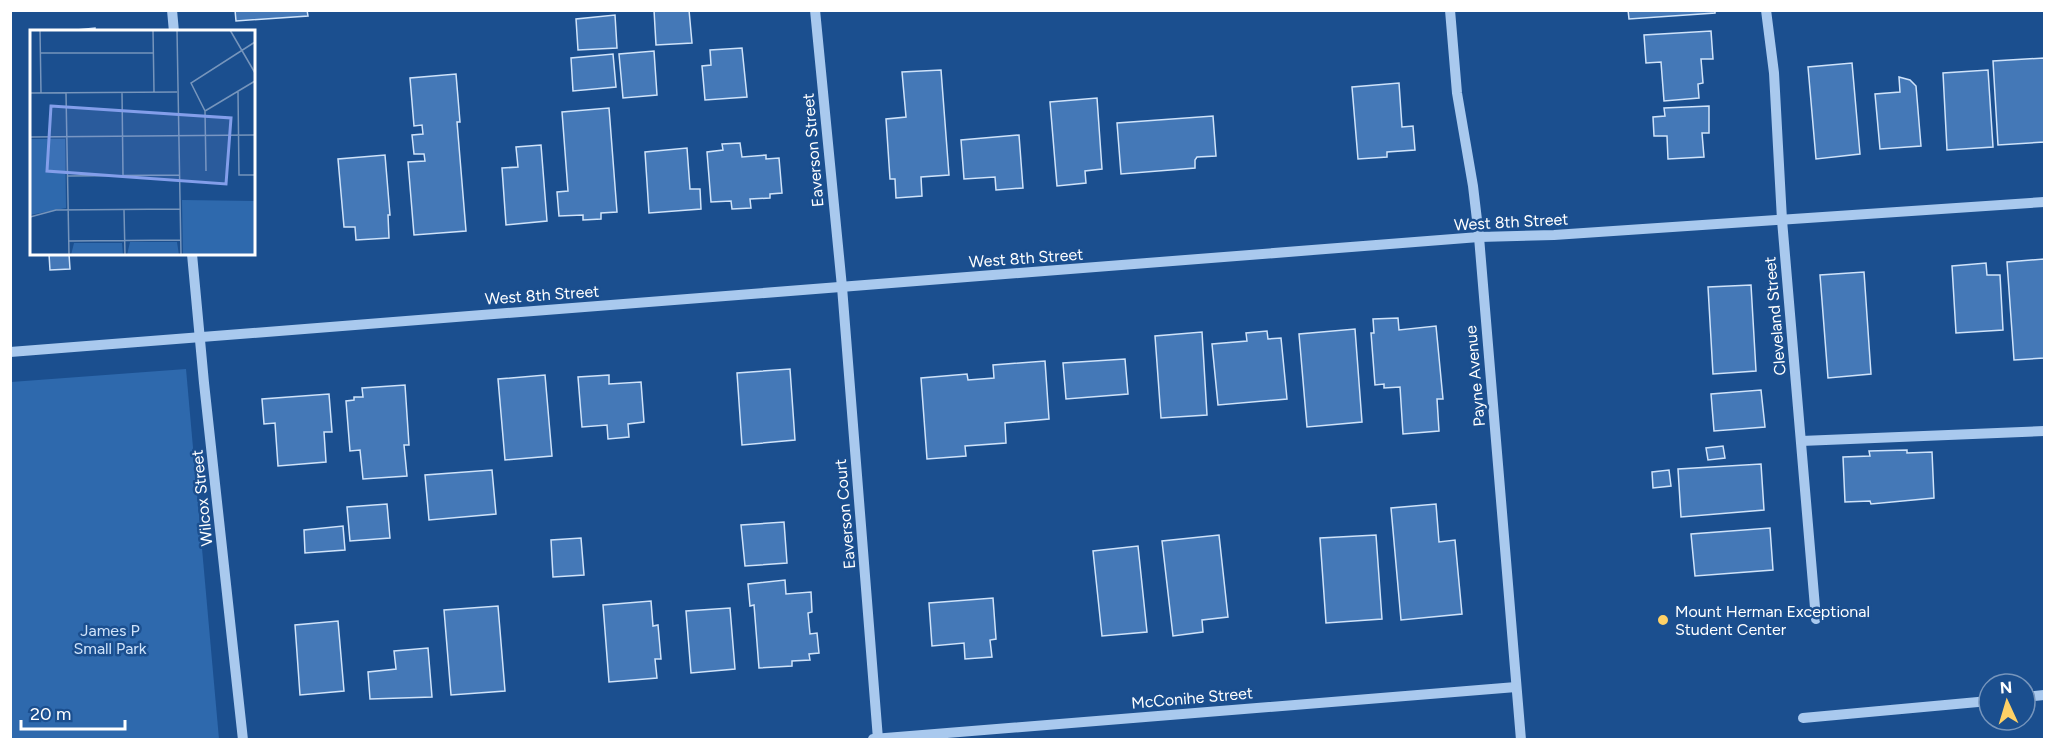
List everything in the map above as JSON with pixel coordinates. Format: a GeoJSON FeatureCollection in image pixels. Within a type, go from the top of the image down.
{"type":"FeatureCollection","features":[{"type":"Feature","properties":{"kind":"street"},"geometry":{"type":"LineString","coordinates":[[172,10],[174,30]]}},
{"type":"Feature","properties":{"kind":"street","name":"Eaverson Street"},"geometry":{"type":"LineString","coordinates":[[815,10],[842,287]]}},
{"type":"Feature","properties":{"kind":"street","name":"Payne Avenue"},"geometry":{"type":"LineString","coordinates":[[1450,10],[1457,93],[1479,237],[1521,740]]}},
{"type":"Feature","properties":{"kind":"street","name":"Cleveland Street"},"geometry":{"type":"LineString","coordinates":[[1766,10],[1774,73],[1782,220],[1816,619]]}},
{"type":"Feature","properties":{"kind":"street","name":"West 8th Street"},"geometry":{"type":"LineString","coordinates":[[10,352],[1479,237],[1554,235],[2044,202]]}},
{"type":"Feature","properties":{"kind":"street","name":"Wilcox Street"},"geometry":{"type":"LineString","coordinates":[[192,255],[243,740]]}},
{"type":"Feature","properties":{"kind":"street","name":"Eaverson Court"},"geometry":{"type":"LineString","coordinates":[[842,287],[878,739]]}},
{"type":"Feature","properties":{"kind":"street"},"geometry":{"type":"LineString","coordinates":[[1801,441],[2044,431]]}},
{"type":"Feature","properties":{"kind":"street","name":"McConihe Street"},"geometry":{"type":"LineString","coordinates":[[871,740],[1516,687]]}},
{"type":"Feature","properties":{"kind":"street"},"geometry":{"type":"LineString","coordinates":[[1803,718],[1977,701]]}},
{"type":"Feature","properties":{"kind":"green space","name":"James P Small Park"},"geometry":{"type":"Polygon","coordinates":[[[186,369],[219,739],[11,739],[11,382],[186,369]]]}},
{"type":"Feature","properties":{"kind":"building"},"geometry":{"type":"Polygon","coordinates":[[[235,10],[307,10],[308,16],[236,21],[235,10]]]}},
{"type":"Feature","properties":{"kind":"building"},"geometry":{"type":"Polygon","coordinates":[[[654,10],[689,10],[692,43],[656,45],[654,10]]]}},
{"type":"Feature","properties":{"kind":"building"},"geometry":{"type":"Polygon","coordinates":[[[1628,10],[1715,10],[1715,13],[1629,19],[1628,10]]]}},
{"type":"Feature","properties":{"kind":"building"},"geometry":{"type":"Polygon","coordinates":[[[615,15],[617,48],[578,50],[576,19],[615,15]]]}},
{"type":"Feature","properties":{"kind":"building"},"geometry":{"type":"Polygon","coordinates":[[[1711,31],[1713,59],[1701,59],[1703,83],[1698,84],[1699,98],[1664,101],[1661,62],[1646,63],[1644,35],[1711,31]]]}},
{"type":"Feature","properties":{"kind":"building"},"geometry":{"type":"Polygon","coordinates":[[[742,48],[747,97],[705,100],[702,66],[711,65],[710,50],[742,48]]]}},
{"type":"Feature","properties":{"kind":"building"},"geometry":{"type":"Polygon","coordinates":[[[654,51],[657,95],[623,98],[619,54],[654,51]]]}},
{"type":"Feature","properties":{"kind":"building"},"geometry":{"type":"Polygon","coordinates":[[[613,54],[616,87],[573,91],[571,58],[613,54]]]}},
{"type":"Feature","properties":{"kind":"building"},"geometry":{"type":"Polygon","coordinates":[[[2044,58],[2044,142],[1998,145],[1993,61],[2044,58]]]}},
{"type":"Feature","properties":{"kind":"building"},"geometry":{"type":"Polygon","coordinates":[[[1852,63],[1860,154],[1816,159],[1808,67],[1852,63]]]}},
{"type":"Feature","properties":{"kind":"building"},"geometry":{"type":"Polygon","coordinates":[[[941,70],[949,175],[921,177],[922,196],[896,198],[895,179],[890,179],[886,119],[906,117],[902,72],[941,70]]]}},
{"type":"Feature","properties":{"kind":"building"},"geometry":{"type":"Polygon","coordinates":[[[1988,70],[1993,147],[1947,150],[1943,73],[1988,70]]]}},
{"type":"Feature","properties":{"kind":"building"},"geometry":{"type":"Polygon","coordinates":[[[456,74],[460,122],[457,122],[466,231],[414,235],[408,162],[425,161],[424,154],[414,154],[412,135],[423,134],[422,125],[414,126],[410,78],[456,74]]]}},
{"type":"Feature","properties":{"kind":"building"},"geometry":{"type":"Polygon","coordinates":[[[1899,77],[1910,80],[1916,86],[1921,146],[1880,149],[1875,94],[1900,92],[1899,77]]]}},
{"type":"Feature","properties":{"kind":"building"},"geometry":{"type":"Polygon","coordinates":[[[1399,83],[1402,127],[1413,126],[1415,150],[1387,152],[1387,157],[1358,159],[1352,87],[1399,83]]]}},
{"type":"Feature","properties":{"kind":"building"},"geometry":{"type":"Polygon","coordinates":[[[1097,98],[1102,169],[1085,171],[1086,183],[1057,186],[1050,102],[1097,98]]]}},
{"type":"Feature","properties":{"kind":"building"},"geometry":{"type":"Polygon","coordinates":[[[1709,106],[1709,133],[1702,133],[1704,157],[1668,159],[1667,136],[1654,136],[1653,117],[1665,116],[1664,108],[1709,106]]]}},
{"type":"Feature","properties":{"kind":"building"},"geometry":{"type":"Polygon","coordinates":[[[609,108],[617,212],[601,213],[601,219],[583,220],[583,215],[559,216],[557,192],[568,191],[562,112],[609,108]]]}},
{"type":"Feature","properties":{"kind":"building"},"geometry":{"type":"Polygon","coordinates":[[[1213,116],[1216,156],[1197,157],[1195,168],[1121,174],[1117,123],[1213,116]]]}},
{"type":"Feature","properties":{"kind":"building"},"geometry":{"type":"Polygon","coordinates":[[[1019,135],[1023,188],[996,190],[995,177],[964,179],[961,140],[1019,135]]]}},
{"type":"Feature","properties":{"kind":"building"},"geometry":{"type":"Polygon","coordinates":[[[740,143],[742,157],[766,155],[766,159],[779,158],[782,193],[770,194],[770,198],[750,199],[751,208],[732,209],[731,201],[711,202],[707,152],[723,150],[722,144],[740,143]]]}},
{"type":"Feature","properties":{"kind":"building"},"geometry":{"type":"Polygon","coordinates":[[[541,145],[547,221],[506,225],[502,168],[518,167],[516,147],[541,145]]]}},
{"type":"Feature","properties":{"kind":"building"},"geometry":{"type":"Polygon","coordinates":[[[687,148],[690,189],[700,189],[701,209],[649,213],[645,152],[687,148]]]}},
{"type":"Feature","properties":{"kind":"building"},"geometry":{"type":"Polygon","coordinates":[[[385,155],[390,215],[388,215],[389,238],[356,240],[355,227],[344,227],[338,159],[385,155]]]}},
{"type":"Feature","properties":{"kind":"building"},"geometry":{"type":"Polygon","coordinates":[[[49,255],[69,255],[70,269],[50,270],[49,255]]]}},
{"type":"Feature","properties":{"kind":"building"},"geometry":{"type":"Polygon","coordinates":[[[2044,259],[2044,358],[2014,360],[2007,262],[2044,259]]]}},
{"type":"Feature","properties":{"kind":"building"},"geometry":{"type":"Polygon","coordinates":[[[1986,263],[1987,275],[2000,275],[2003,330],[1956,333],[1952,266],[1986,263]]]}},
{"type":"Feature","properties":{"kind":"building"},"geometry":{"type":"Polygon","coordinates":[[[1864,272],[1871,374],[1828,378],[1820,275],[1864,272]]]}},
{"type":"Feature","properties":{"kind":"building"},"geometry":{"type":"Polygon","coordinates":[[[1751,285],[1756,371],[1713,374],[1708,287],[1751,285]]]}},
{"type":"Feature","properties":{"kind":"building"},"geometry":{"type":"Polygon","coordinates":[[[1398,318],[1399,330],[1436,326],[1443,399],[1437,399],[1439,431],[1403,434],[1400,387],[1384,388],[1384,384],[1375,385],[1371,333],[1374,333],[1373,319],[1398,318]]]}},
{"type":"Feature","properties":{"kind":"building"},"geometry":{"type":"Polygon","coordinates":[[[1355,329],[1362,422],[1307,427],[1299,334],[1355,329]]]}},
{"type":"Feature","properties":{"kind":"building"},"geometry":{"type":"Polygon","coordinates":[[[1267,331],[1268,339],[1281,338],[1287,399],[1218,405],[1212,344],[1247,341],[1246,333],[1267,331]]]}},
{"type":"Feature","properties":{"kind":"building"},"geometry":{"type":"Polygon","coordinates":[[[1202,332],[1207,415],[1161,418],[1155,336],[1202,332]]]}},
{"type":"Feature","properties":{"kind":"building"},"geometry":{"type":"Polygon","coordinates":[[[1125,359],[1128,394],[1066,399],[1063,363],[1125,359]]]}},
{"type":"Feature","properties":{"kind":"building"},"geometry":{"type":"Polygon","coordinates":[[[1045,361],[1049,419],[1005,423],[1006,443],[965,446],[966,456],[927,459],[921,378],[967,374],[968,380],[994,378],[993,365],[1045,361]]]}},
{"type":"Feature","properties":{"kind":"building"},"geometry":{"type":"Polygon","coordinates":[[[790,369],[795,440],[742,445],[737,373],[790,369]]]}},
{"type":"Feature","properties":{"kind":"building"},"geometry":{"type":"Polygon","coordinates":[[[545,375],[552,456],[505,460],[498,379],[545,375]]]}},
{"type":"Feature","properties":{"kind":"building"},"geometry":{"type":"Polygon","coordinates":[[[609,375],[609,384],[641,382],[644,422],[628,424],[629,437],[608,439],[607,425],[582,427],[578,377],[609,375]]]}},
{"type":"Feature","properties":{"kind":"building"},"geometry":{"type":"Polygon","coordinates":[[[405,385],[409,445],[404,445],[407,476],[363,479],[360,450],[350,451],[346,401],[354,400],[354,397],[363,397],[362,388],[405,385]]]}},
{"type":"Feature","properties":{"kind":"building"},"geometry":{"type":"Polygon","coordinates":[[[1761,390],[1765,427],[1714,431],[1711,394],[1761,390]]]}},
{"type":"Feature","properties":{"kind":"building"},"geometry":{"type":"Polygon","coordinates":[[[329,394],[332,432],[324,432],[326,462],[278,466],[275,423],[264,424],[262,399],[329,394]]]}},
{"type":"Feature","properties":{"kind":"building"},"geometry":{"type":"Polygon","coordinates":[[[1723,446],[1725,458],[1708,460],[1706,448],[1723,446]]]}},
{"type":"Feature","properties":{"kind":"building"},"geometry":{"type":"Polygon","coordinates":[[[1907,450],[1907,453],[1932,452],[1934,498],[1871,504],[1870,501],[1845,502],[1843,457],[1870,456],[1869,451],[1907,450]]]}},
{"type":"Feature","properties":{"kind":"building"},"geometry":{"type":"Polygon","coordinates":[[[1761,464],[1764,510],[1681,517],[1678,469],[1761,464]]]}},
{"type":"Feature","properties":{"kind":"building"},"geometry":{"type":"Polygon","coordinates":[[[492,470],[496,514],[429,520],[425,475],[492,470]]]}},
{"type":"Feature","properties":{"kind":"building"},"geometry":{"type":"Polygon","coordinates":[[[1669,470],[1671,486],[1653,488],[1652,472],[1669,470]]]}},
{"type":"Feature","properties":{"kind":"building"},"geometry":{"type":"Polygon","coordinates":[[[387,504],[390,538],[350,541],[347,507],[387,504]]]}},
{"type":"Feature","properties":{"kind":"building"},"geometry":{"type":"Polygon","coordinates":[[[1436,504],[1439,542],[1455,540],[1462,614],[1401,620],[1391,508],[1436,504]]]}},
{"type":"Feature","properties":{"kind":"building"},"geometry":{"type":"Polygon","coordinates":[[[784,522],[787,563],[745,566],[741,525],[784,522]]]}},
{"type":"Feature","properties":{"kind":"building"},"geometry":{"type":"Polygon","coordinates":[[[343,526],[345,550],[305,553],[304,530],[343,526]]]}},
{"type":"Feature","properties":{"kind":"building"},"geometry":{"type":"Polygon","coordinates":[[[1770,528],[1773,570],[1695,576],[1691,534],[1770,528]]]}},
{"type":"Feature","properties":{"kind":"building"},"geometry":{"type":"Polygon","coordinates":[[[1219,535],[1228,617],[1202,620],[1203,632],[1173,636],[1162,541],[1219,535]]]}},
{"type":"Feature","properties":{"kind":"building"},"geometry":{"type":"Polygon","coordinates":[[[1376,535],[1382,619],[1326,623],[1320,538],[1376,535]]]}},
{"type":"Feature","properties":{"kind":"building"},"geometry":{"type":"Polygon","coordinates":[[[581,538],[584,575],[553,577],[551,540],[581,538]]]}},
{"type":"Feature","properties":{"kind":"building"},"geometry":{"type":"Polygon","coordinates":[[[1138,546],[1147,632],[1102,636],[1093,551],[1138,546]]]}},
{"type":"Feature","properties":{"kind":"building"},"geometry":{"type":"Polygon","coordinates":[[[785,580],[786,594],[811,592],[812,612],[808,613],[810,634],[817,633],[819,653],[809,654],[810,660],[792,661],[792,666],[759,668],[754,605],[750,606],[748,584],[785,580]]]}},
{"type":"Feature","properties":{"kind":"building"},"geometry":{"type":"Polygon","coordinates":[[[993,598],[996,639],[990,640],[992,657],[965,659],[964,643],[932,646],[929,603],[993,598]]]}},
{"type":"Feature","properties":{"kind":"building"},"geometry":{"type":"Polygon","coordinates":[[[651,601],[653,626],[658,625],[661,659],[655,659],[657,678],[609,682],[603,605],[651,601]]]}},
{"type":"Feature","properties":{"kind":"building"},"geometry":{"type":"Polygon","coordinates":[[[498,606],[505,691],[451,695],[444,610],[498,606]]]}},
{"type":"Feature","properties":{"kind":"building"},"geometry":{"type":"Polygon","coordinates":[[[730,608],[735,669],[691,673],[686,611],[730,608]]]}},
{"type":"Feature","properties":{"kind":"building"},"geometry":{"type":"Polygon","coordinates":[[[338,621],[344,691],[300,695],[295,625],[338,621]]]}},
{"type":"Feature","properties":{"kind":"building"},"geometry":{"type":"Polygon","coordinates":[[[428,648],[432,697],[370,699],[368,672],[396,669],[394,651],[428,648]]]}},
{"type":"Feature","properties":{"kind":"place","name":"Mount Herman Exceptional Student Center"},"geometry":{"type":"Point","coordinates":[1663,620]}}]}
